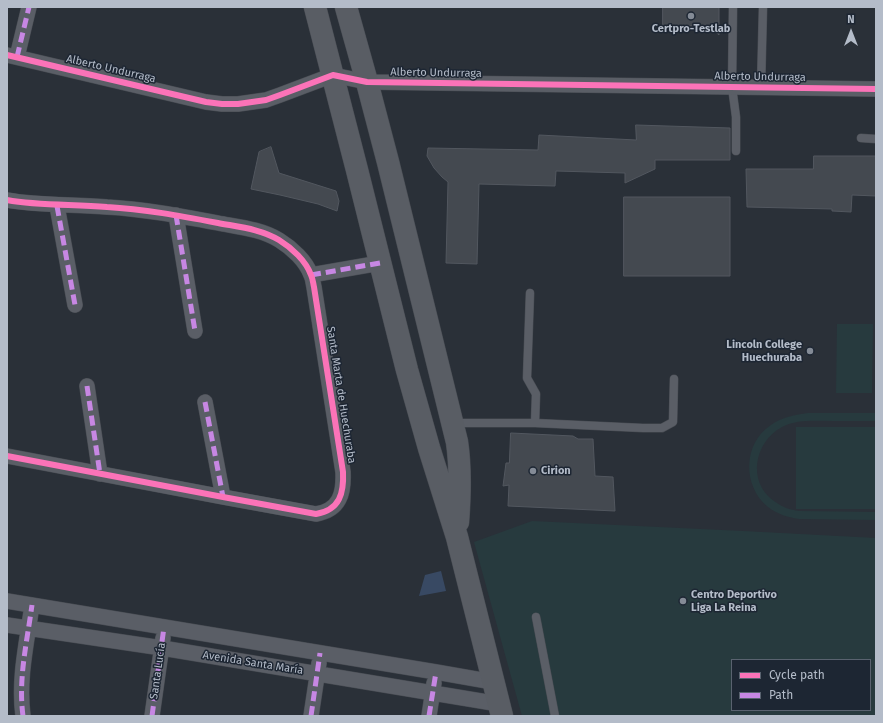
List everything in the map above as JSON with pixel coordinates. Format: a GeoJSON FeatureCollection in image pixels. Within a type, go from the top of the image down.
{"type":"FeatureCollection","features":[{"type":"Feature","properties":{"kind":"street"},"geometry":{"type":"LineString","coordinates":[[12,56],[28,7]]}},
{"type":"Feature","properties":{"kind":"street"},"geometry":{"type":"LineString","coordinates":[[315,7],[407,370],[458,537],[500,710]]}},
{"type":"Feature","properties":{"kind":"street"},"geometry":{"type":"LineString","coordinates":[[346,7],[367,82],[452,423],[459,458],[460,482],[458,537]]}},
{"type":"Feature","properties":{"kind":"street","name":"Alberto Undurraga"},"geometry":{"type":"LineString","coordinates":[[12,56],[206,102],[222,104],[238,104],[266,100],[333,75],[367,82],[876,89]]}},
{"type":"Feature","properties":{"kind":"street"},"geometry":{"type":"LineString","coordinates":[[365,201],[395,193]]}},
{"type":"Feature","properties":{"kind":"street","name":"Santa Marta de Huechuraba"},"geometry":{"type":"LineString","coordinates":[[7,200],[38,205],[107,207],[176,215],[254,230],[267,234],[290,248],[299,256],[311,275],[314,287],[343,472],[343,483],[340,497],[336,504],[331,509],[316,514],[7,456]]}},
{"type":"Feature","properties":{"kind":"street"},"geometry":{"type":"LineString","coordinates":[[56,206],[75,306]]}},
{"type":"Feature","properties":{"kind":"street"},"geometry":{"type":"LineString","coordinates":[[176,215],[195,331]]}},
{"type":"Feature","properties":{"kind":"street"},"geometry":{"type":"LineString","coordinates":[[311,275],[380,263]]}},
{"type":"Feature","properties":{"kind":"street"},"geometry":{"type":"LineString","coordinates":[[87,386],[100,474]]}},
{"type":"Feature","properties":{"kind":"street"},"geometry":{"type":"LineString","coordinates":[[205,402],[223,497]]}},
{"type":"Feature","properties":{"kind":"street","name":"Avenida Santa María"},"geometry":{"type":"LineString","coordinates":[[7,601],[493,682]]}},
{"type":"Feature","properties":{"kind":"street"},"geometry":{"type":"LineString","coordinates":[[23,716],[21,682],[32,605]]}},
{"type":"Feature","properties":{"kind":"street","name":"Avenida Santa María"},"geometry":{"type":"LineString","coordinates":[[7,625],[162,648],[432,693],[500,710]]}},
{"type":"Feature","properties":{"kind":"street","name":"Santa Lucía"},"geometry":{"type":"LineString","coordinates":[[152,716],[164,626]]}},
{"type":"Feature","properties":{"kind":"street"},"geometry":{"type":"LineString","coordinates":[[311,716],[320,653]]}},
{"type":"Feature","properties":{"kind":"street"},"geometry":{"type":"LineString","coordinates":[[429,716],[436,672]]}},
{"type":"Feature","properties":{"kind":"lane"},"geometry":{"type":"LineString","coordinates":[[733,7],[732,87],[736,117],[736,151]]}},
{"type":"Feature","properties":{"kind":"lane"},"geometry":{"type":"LineString","coordinates":[[761,87],[763,7]]}},
{"type":"Feature","properties":{"kind":"lane"},"geometry":{"type":"LineString","coordinates":[[861,138],[876,139]]}},
{"type":"Feature","properties":{"kind":"lane"},"geometry":{"type":"LineString","coordinates":[[530,293],[527,378],[536,394],[535,423]]}},
{"type":"Feature","properties":{"kind":"lane"},"geometry":{"type":"LineString","coordinates":[[452,423],[535,423],[662,428],[673,422],[674,378]]}},
{"type":"Feature","properties":{"kind":"lane"},"geometry":{"type":"LineString","coordinates":[[536,617],[555,716]]}},
{"type":"Feature","properties":{"kind":"green space"},"geometry":{"type":"Polygon","coordinates":[[[837,324],[873,324],[872,393],[836,393],[837,324]]]}},
{"type":"Feature","properties":{"kind":"green space"},"geometry":{"type":"Polygon","coordinates":[[[808,413],[876,413],[876,421],[807,421],[788,424],[782,427],[765,442],[757,462],[757,473],[760,484],[765,493],[783,507],[792,510],[876,512],[876,520],[799,519],[775,512],[760,498],[750,477],[749,465],[755,442],[762,433],[775,422],[808,413]]]}},
{"type":"Feature","properties":{"kind":"green space"},"geometry":{"type":"Polygon","coordinates":[[[796,427],[876,427],[876,509],[796,509],[796,427]]]}},
{"type":"Feature","properties":{"kind":"green space","name":"Centro Deportivo Liga La Reina"},"geometry":{"type":"Polygon","coordinates":[[[532,521],[876,538],[876,716],[522,716],[474,542],[532,521]]]}},
{"type":"Feature","properties":{"kind":"water"},"geometry":{"type":"Polygon","coordinates":[[[441,571],[446,591],[419,596],[425,575],[441,571]]]}},
{"type":"Feature","properties":{"kind":"building","name":"Certpro-Testlab"},"geometry":{"type":"Polygon","coordinates":[[[663,7],[719,7],[719,35],[709,26],[663,26],[663,7]]]}},
{"type":"Feature","properties":{"kind":"building"},"geometry":{"type":"Polygon","coordinates":[[[636,125],[730,128],[730,160],[655,160],[655,169],[625,183],[625,173],[556,171],[555,186],[479,184],[477,264],[446,263],[448,182],[434,168],[427,156],[428,148],[538,150],[539,135],[636,140],[636,125]]]}},
{"type":"Feature","properties":{"kind":"building"},"geometry":{"type":"Polygon","coordinates":[[[271,147],[279,173],[336,191],[339,201],[337,211],[318,204],[251,189],[259,152],[271,147]]]}},
{"type":"Feature","properties":{"kind":"building"},"geometry":{"type":"Polygon","coordinates":[[[814,156],[876,156],[876,196],[852,195],[851,212],[832,211],[832,209],[747,207],[746,169],[813,169],[814,156]]]}},
{"type":"Feature","properties":{"kind":"building"},"geometry":{"type":"Polygon","coordinates":[[[624,197],[730,197],[730,276],[624,276],[624,197]]]}},
{"type":"Feature","properties":{"kind":"building","name":"Cirion"},"geometry":{"type":"Polygon","coordinates":[[[511,433],[573,436],[578,439],[593,439],[595,476],[613,477],[615,511],[508,506],[509,485],[503,486],[506,463],[509,463],[511,433]]]}},
{"type":"Feature","properties":{"kind":"marked path"},"geometry":{"type":"LineString","coordinates":[[17,57],[29,7]]}},
{"type":"Feature","properties":{"kind":"marked path"},"geometry":{"type":"LineString","coordinates":[[57,206],[75,305]]}},
{"type":"Feature","properties":{"kind":"marked path"},"geometry":{"type":"LineString","coordinates":[[176,215],[195,331]]}},
{"type":"Feature","properties":{"kind":"marked path"},"geometry":{"type":"LineString","coordinates":[[311,275],[380,263]]}},
{"type":"Feature","properties":{"kind":"marked path"},"geometry":{"type":"LineString","coordinates":[[87,386],[100,474]]}},
{"type":"Feature","properties":{"kind":"marked path"},"geometry":{"type":"LineString","coordinates":[[205,402],[223,497]]}},
{"type":"Feature","properties":{"kind":"marked path"},"geometry":{"type":"LineString","coordinates":[[23,716],[22,674],[32,605]]}},
{"type":"Feature","properties":{"kind":"marked path"},"geometry":{"type":"LineString","coordinates":[[152,716],[164,627]]}},
{"type":"Feature","properties":{"kind":"marked path"},"geometry":{"type":"LineString","coordinates":[[311,716],[320,653]]}},
{"type":"Feature","properties":{"kind":"marked path"},"geometry":{"type":"LineString","coordinates":[[429,716],[436,672]]}},
{"type":"Feature","properties":{"kind":"cycle path"},"geometry":{"type":"LineString","coordinates":[[7,55],[206,102],[222,104],[238,104],[266,100],[333,75],[367,82],[876,89]]}},
{"type":"Feature","properties":{"kind":"cycle path"},"geometry":{"type":"LineString","coordinates":[[7,200],[149,211],[242,227],[272,236],[294,251],[306,265],[313,280],[343,472],[343,487],[339,499],[335,504],[330,509],[316,514],[7,456]]}},
{"type":"Feature","properties":{"kind":"place","name":"Certpro-Testlab"},"geometry":{"type":"Point","coordinates":[691,16]}},
{"type":"Feature","properties":{"kind":"place","name":"Lincoln College Huechuraba"},"geometry":{"type":"Point","coordinates":[810,351]}},
{"type":"Feature","properties":{"kind":"place","name":"Cirion"},"geometry":{"type":"Point","coordinates":[533,471]}},
{"type":"Feature","properties":{"kind":"place","name":"Centro Deportivo Liga La Reina"},"geometry":{"type":"Point","coordinates":[683,601]}}]}
